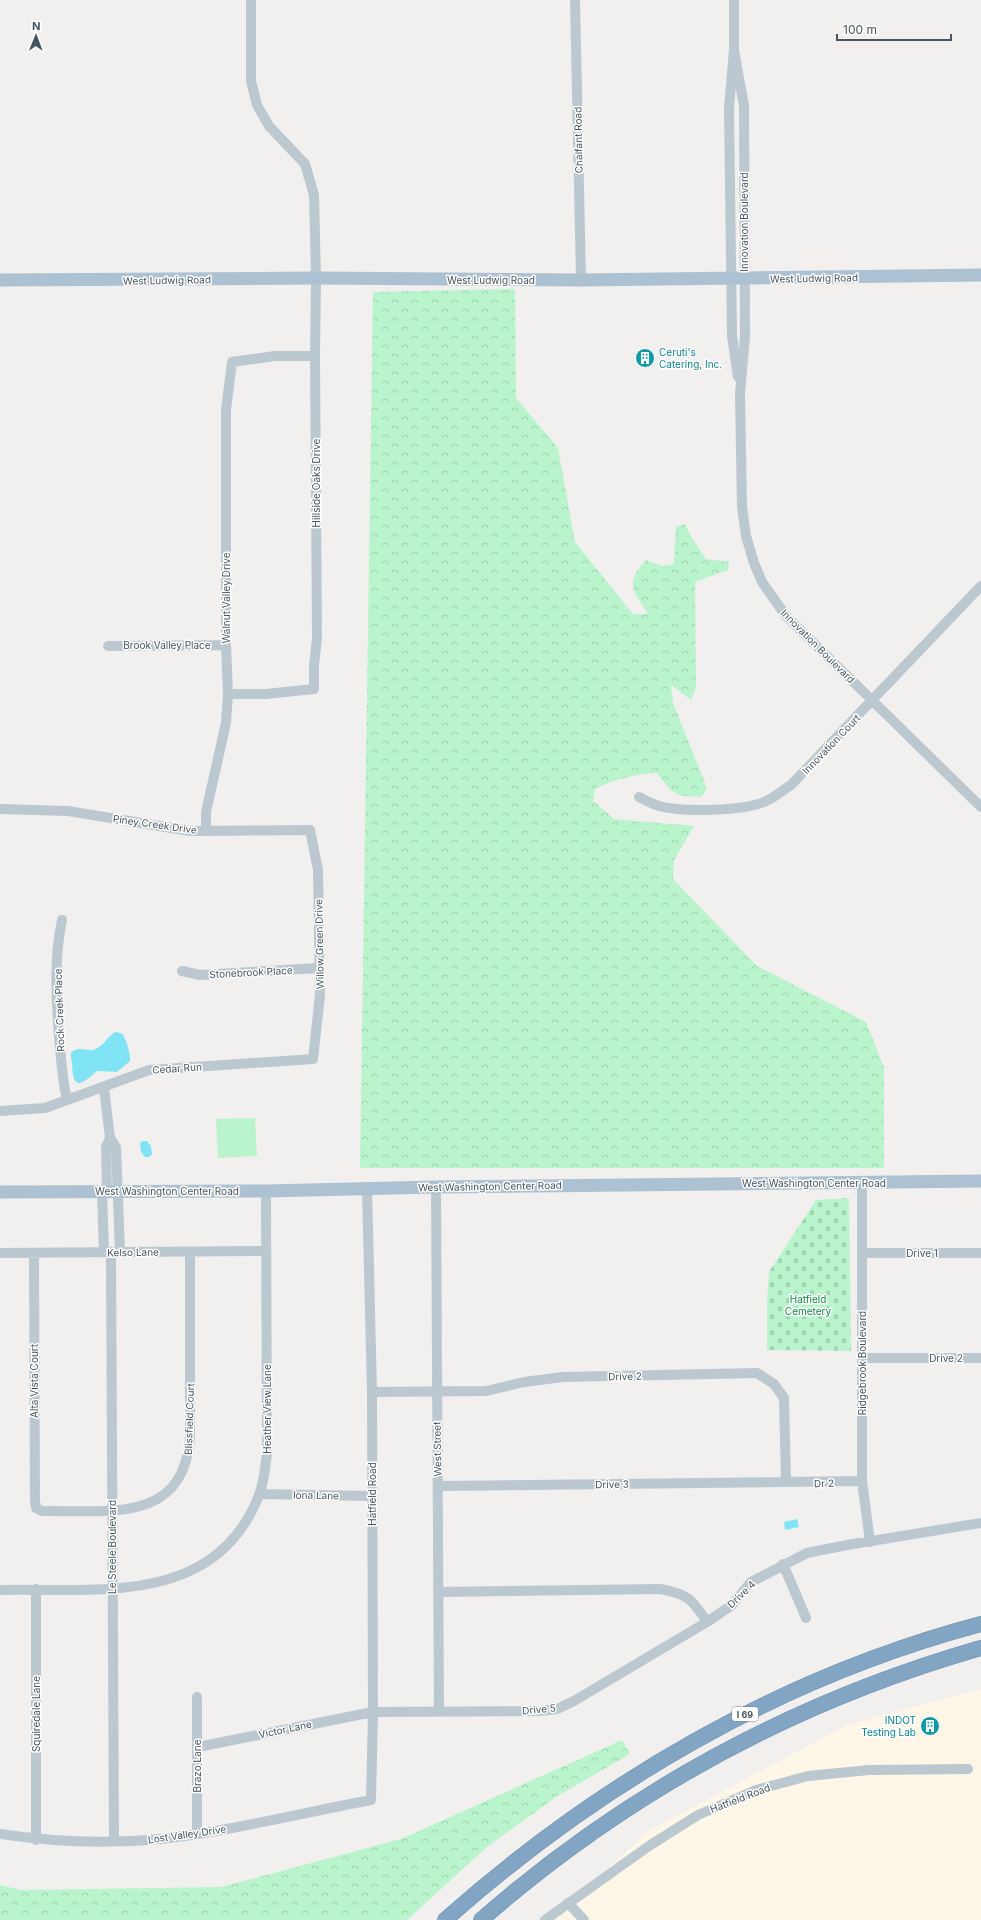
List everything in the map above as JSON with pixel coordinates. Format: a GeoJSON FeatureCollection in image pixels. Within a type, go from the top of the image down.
{"type":"FeatureCollection","features":[{"type":"Feature","properties":{"kind":"highway","name":"I 69"},"geometry":{"type":"LineString","coordinates":[[444,1920],[483,1886],[548,1834],[653,1765],[718,1727],[766,1703],[827,1677],[939,1635],[981,1624]]}},
{"type":"Feature","properties":{"kind":"highway","name":"I 69"},"geometry":{"type":"LineString","coordinates":[[481,1920],[562,1854],[606,1822],[669,1781],[724,1751],[828,1701],[887,1678],[981,1648]]}},
{"type":"Feature","properties":{"kind":"main road","name":"West Ludwig Road"},"geometry":{"type":"LineString","coordinates":[[0,280],[316,278],[581,280],[744,279],[981,274]]}},
{"type":"Feature","properties":{"kind":"main road","name":"West Washington Center Road"},"geometry":{"type":"LineString","coordinates":[[0,1192],[266,1191],[436,1187],[981,1181]]}},
{"type":"Feature","properties":{"kind":"street","name":"Hillside Oaks Drive"},"geometry":{"type":"LineString","coordinates":[[228,694],[266,694],[314,689],[314,665],[317,638],[315,356],[316,278],[314,195],[305,164],[269,126],[257,105],[251,81],[250,0]]}},
{"type":"Feature","properties":{"kind":"street","name":"Chalfant Road"},"geometry":{"type":"LineString","coordinates":[[575,0],[581,280]]}},
{"type":"Feature","properties":{"kind":"street","name":"Innovation Boulevard"},"geometry":{"type":"LineString","coordinates":[[734,0],[734,50],[729,108],[731,279],[732,336],[740,394]]}},
{"type":"Feature","properties":{"kind":"street","name":"Innovation Boulevard"},"geometry":{"type":"LineString","coordinates":[[734,50],[744,106],[745,336],[740,394],[742,507],[746,536],[754,564],[762,582],[786,616],[981,807]]}},
{"type":"Feature","properties":{"kind":"street","name":"Walnut Valley Drive"},"geometry":{"type":"LineString","coordinates":[[206,831],[206,812],[226,723],[228,694],[226,645],[226,410],[232,362],[275,356],[315,356]]}},
{"type":"Feature","properties":{"kind":"street","name":"Innovation Court"},"geometry":{"type":"LineString","coordinates":[[639,797],[658,806],[677,809],[728,809],[751,806],[768,801],[791,785],[981,586]]}},
{"type":"Feature","properties":{"kind":"street","name":"Brook Valley Place"},"geometry":{"type":"LineString","coordinates":[[108,646],[226,645]]}},
{"type":"Feature","properties":{"kind":"street","name":"Piney Creek Drive"},"geometry":{"type":"LineString","coordinates":[[0,810],[68,811],[190,830],[310,830]]}},
{"type":"Feature","properties":{"kind":"street","name":"Willow Green Drive"},"geometry":{"type":"LineString","coordinates":[[310,830],[318,870],[320,968],[320,995],[313,1059]]}},
{"type":"Feature","properties":{"kind":"street","name":"Rock Creek Place"},"geometry":{"type":"LineString","coordinates":[[62,920],[58,940],[56,997],[61,1062],[67,1100]]}},
{"type":"Feature","properties":{"kind":"street","name":"Stonebrook Place"},"geometry":{"type":"LineString","coordinates":[[182,971],[200,975],[320,968]]}},
{"type":"Feature","properties":{"kind":"street","name":"Cedar Run"},"geometry":{"type":"LineString","coordinates":[[0,1111],[44,1108],[104,1088],[150,1070],[313,1059]]}},
{"type":"Feature","properties":{"kind":"street"},"geometry":{"type":"LineString","coordinates":[[104,1088],[110,1138],[106,1147],[109,1191]]}},
{"type":"Feature","properties":{"kind":"street","name":"Ridgebrook Boulevard"},"geometry":{"type":"LineString","coordinates":[[862,1183],[862,1481],[870,1542]]}},
{"type":"Feature","properties":{"kind":"street","name":"West Street"},"geometry":{"type":"LineString","coordinates":[[436,1187],[439,1711]]}},
{"type":"Feature","properties":{"kind":"street","name":"Hatfield Road"},"geometry":{"type":"LineString","coordinates":[[367,1188],[372,1392],[371,1800]]}},
{"type":"Feature","properties":{"kind":"street","name":"Le Steele Boulevard"},"geometry":{"type":"LineString","coordinates":[[109,1191],[112,1252],[114,1841]]}},
{"type":"Feature","properties":{"kind":"street","name":"Le Steele Boulevard"},"geometry":{"type":"LineString","coordinates":[[109,1191],[112,1252]]}},
{"type":"Feature","properties":{"kind":"street","name":"Heather View Lane"},"geometry":{"type":"LineString","coordinates":[[0,1590],[113,1589],[144,1586],[180,1576],[206,1564],[237,1536],[260,1494],[268,1454],[265,1251],[266,1191]]}},
{"type":"Feature","properties":{"kind":"street","name":"Kelso Lane"},"geometry":{"type":"LineString","coordinates":[[0,1253],[265,1251]]}},
{"type":"Feature","properties":{"kind":"street","name":"Blissfield Court"},"geometry":{"type":"LineString","coordinates":[[36,1508],[42,1511],[112,1510],[135,1508],[157,1501],[172,1489],[182,1474],[189,1457],[190,1438],[190,1252]]}},
{"type":"Feature","properties":{"kind":"street","name":"Alta Vista Court"},"geometry":{"type":"LineString","coordinates":[[34,1253],[36,1508]]}},
{"type":"Feature","properties":{"kind":"street","name":"Drive 1"},"geometry":{"type":"LineString","coordinates":[[862,1253],[981,1253]]}},
{"type":"Feature","properties":{"kind":"street","name":"Drive 2"},"geometry":{"type":"LineString","coordinates":[[862,1358],[981,1358]]}},
{"type":"Feature","properties":{"kind":"street","name":"Drive 2"},"geometry":{"type":"LineString","coordinates":[[372,1392],[486,1391],[524,1382],[563,1377],[757,1373],[774,1384],[784,1398],[786,1482]]}},
{"type":"Feature","properties":{"kind":"street","name":"Dr 2"},"geometry":{"type":"LineString","coordinates":[[786,1482],[862,1481]]}},
{"type":"Feature","properties":{"kind":"street","name":"Drive 3"},"geometry":{"type":"LineString","coordinates":[[438,1486],[786,1482]]}},
{"type":"Feature","properties":{"kind":"street","name":"Iona Lane"},"geometry":{"type":"LineString","coordinates":[[260,1494],[372,1496]]}},
{"type":"Feature","properties":{"kind":"street","name":"Drive 4"},"geometry":{"type":"LineString","coordinates":[[707,1622],[732,1604],[751,1582],[807,1553],[981,1523]]}},
{"type":"Feature","properties":{"kind":"street"},"geometry":{"type":"LineString","coordinates":[[784,1564],[806,1618]]}},
{"type":"Feature","properties":{"kind":"street","name":"Squiredale Lane"},"geometry":{"type":"LineString","coordinates":[[36,1589],[36,1840]]}},
{"type":"Feature","properties":{"kind":"street"},"geometry":{"type":"LineString","coordinates":[[438,1592],[660,1589],[678,1592],[693,1601],[707,1622]]}},
{"type":"Feature","properties":{"kind":"street","name":"Drive 5"},"geometry":{"type":"LineString","coordinates":[[372,1712],[540,1711],[557,1708],[574,1701],[707,1622]]}},
{"type":"Feature","properties":{"kind":"street","name":"Brazo Lane"},"geometry":{"type":"LineString","coordinates":[[197,1697],[197,1834]]}},
{"type":"Feature","properties":{"kind":"street","name":"Victor Lane"},"geometry":{"type":"LineString","coordinates":[[198,1747],[372,1712]]}},
{"type":"Feature","properties":{"kind":"street","name":"Hatfield Road"},"geometry":{"type":"LineString","coordinates":[[545,1920],[698,1814],[756,1790],[816,1775],[869,1770],[968,1769]]}},
{"type":"Feature","properties":{"kind":"street","name":"Lost Valley Drive"},"geometry":{"type":"LineString","coordinates":[[0,1834],[36,1840],[114,1841],[160,1839],[197,1834],[371,1800]]}},
{"type":"Feature","properties":{"kind":"street"},"geometry":{"type":"LineString","coordinates":[[568,1903],[584,1920]]}},
{"type":"Feature","properties":{"kind":"shaded area"},"geometry":{"type":"Polygon","coordinates":[[[981,1689],[981,1920],[553,1920],[648,1831],[847,1725],[981,1689]]]}},
{"type":"Feature","properties":{"kind":"green space"},"geometry":{"type":"Polygon","coordinates":[[[515,289],[516,398],[558,448],[575,542],[633,614],[648,614],[638,599],[633,587],[635,575],[646,560],[662,566],[674,564],[676,527],[685,524],[692,538],[706,559],[729,562],[728,570],[695,582],[696,688],[691,700],[671,685],[673,703],[707,788],[701,797],[679,795],[667,786],[657,773],[633,776],[603,785],[595,789],[593,801],[614,819],[694,826],[674,860],[673,879],[757,966],[866,1022],[884,1068],[884,1168],[360,1168],[373,292],[515,289]]]}},
{"type":"Feature","properties":{"kind":"green space"},"geometry":{"type":"Polygon","coordinates":[[[255,1118],[257,1156],[218,1158],[216,1119],[255,1118]]]}},
{"type":"Feature","properties":{"kind":"green space","name":"Hatfield Cemetery"},"geometry":{"type":"Polygon","coordinates":[[[849,1198],[851,1351],[767,1350],[767,1303],[769,1272],[816,1200],[849,1198]]]}},
{"type":"Feature","properties":{"kind":"green space"},"geometry":{"type":"Polygon","coordinates":[[[622,1740],[630,1754],[559,1795],[488,1846],[407,1920],[0,1920],[0,1885],[21,1890],[221,1887],[401,1839],[622,1740]]]}},
{"type":"Feature","properties":{"kind":"water"},"geometry":{"type":"Polygon","coordinates":[[[115,1032],[121,1033],[125,1038],[130,1061],[117,1072],[97,1071],[86,1080],[78,1083],[76,1082],[74,1078],[71,1053],[77,1049],[96,1049],[115,1032]]]}},
{"type":"Feature","properties":{"kind":"water"},"geometry":{"type":"Polygon","coordinates":[[[147,1141],[151,1146],[152,1154],[149,1157],[145,1157],[141,1152],[140,1143],[147,1141]]]}},
{"type":"Feature","properties":{"kind":"water"},"geometry":{"type":"Polygon","coordinates":[[[797,1519],[799,1527],[785,1530],[784,1522],[797,1519]]]}},
{"type":"Feature","properties":{"kind":"place","name":"Ceruti's Catering, Inc."},"geometry":{"type":"Point","coordinates":[645,358]}},
{"type":"Feature","properties":{"kind":"place","name":"INDOT Testing Lab"},"geometry":{"type":"Point","coordinates":[930,1726]}}]}
